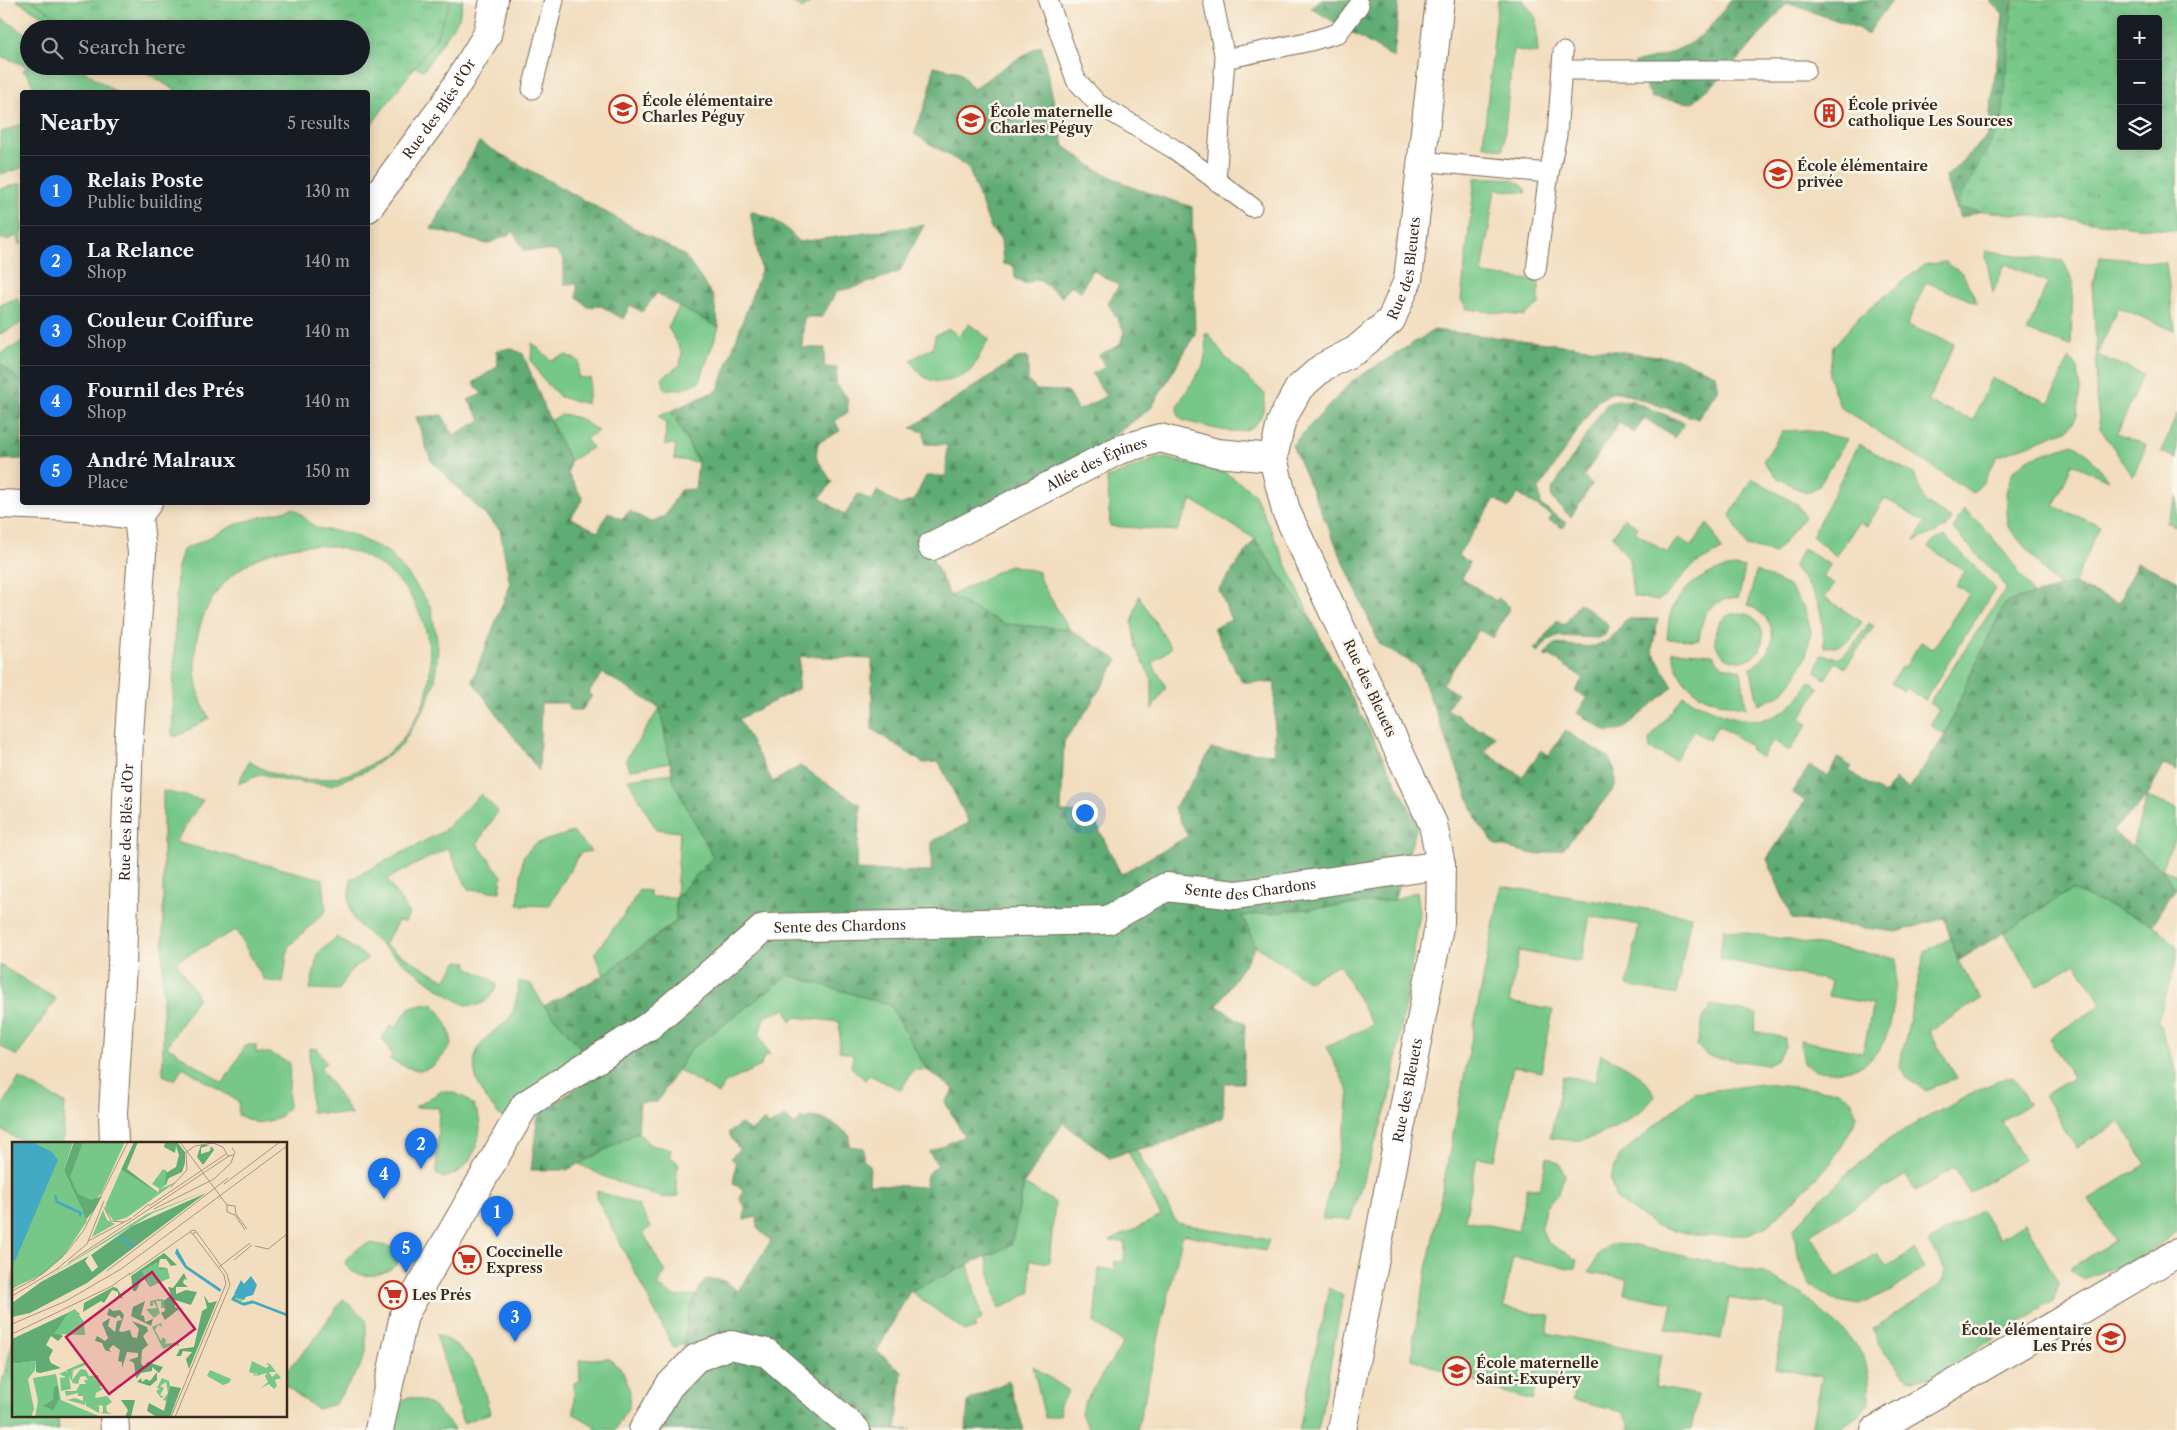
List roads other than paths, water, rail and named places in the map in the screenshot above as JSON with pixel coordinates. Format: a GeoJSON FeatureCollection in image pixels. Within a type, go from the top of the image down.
{"type":"FeatureCollection","features":[{"type":"Feature","properties":{"kind":"street","name":"Rue des Blés d'Or"},"geometry":{"type":"LineString","coordinates":[[370,205],[445,104],[487,36],[494,0]]}},
{"type":"Feature","properties":{"kind":"street","name":"Rue des Bleuets"},"geometry":{"type":"LineString","coordinates":[[1342,1430],[1440,922],[1441,865],[1433,824],[1286,511],[1273,458],[1281,423],[1299,388],[1323,367],[1356,350],[1391,320],[1408,280],[1420,161],[1440,0]]}},
{"type":"Feature","properties":{"kind":"street","name":"Allée des Épines"},"geometry":{"type":"LineString","coordinates":[[932,546],[1119,450],[1160,438],[1217,453],[1273,458]]}},
{"type":"Feature","properties":{"kind":"street"},"geometry":{"type":"LineString","coordinates":[[0,504],[20,505]]}},
{"type":"Feature","properties":{"kind":"street"},"geometry":{"type":"LineString","coordinates":[[25,505],[143,509]]}},
{"type":"Feature","properties":{"kind":"street","name":"Rue des Blés d'Or"},"geometry":{"type":"LineString","coordinates":[[114,1142],[113,1113],[122,966],[129,734],[142,553],[143,509]]}},
{"type":"Feature","properties":{"kind":"street","name":"Sente des Chardons"},"geometry":{"type":"LineString","coordinates":[[379,1430],[404,1315],[525,1106],[649,1026],[764,928],[1108,920],[1166,887],[1236,895],[1441,865]]}},
{"type":"Feature","properties":{"kind":"street"},"geometry":{"type":"LineString","coordinates":[[1875,1430],[2177,1253]]}},
{"type":"Feature","properties":{"kind":"street"},"geometry":{"type":"LineString","coordinates":[[643,1430],[669,1386],[696,1358],[730,1345],[767,1353],[856,1430]]}},
{"type":"Feature","properties":{"kind":"lane"},"geometry":{"type":"LineString","coordinates":[[532,89],[554,0]]}},
{"type":"Feature","properties":{"kind":"lane"},"geometry":{"type":"LineString","coordinates":[[1048,0],[1076,80],[1098,104],[1174,149],[1252,207]]}},
{"type":"Feature","properties":{"kind":"lane"},"geometry":{"type":"LineString","coordinates":[[1213,0],[1225,59],[1216,181]]}},
{"type":"Feature","properties":{"kind":"lane"},"geometry":{"type":"LineString","coordinates":[[1225,59],[1311,41],[1338,33],[1359,6]]}},
{"type":"Feature","properties":{"kind":"lane"},"geometry":{"type":"LineString","coordinates":[[1536,270],[1549,173],[1557,135],[1562,61],[1806,70]]}},
{"type":"Feature","properties":{"kind":"lane"},"geometry":{"type":"LineString","coordinates":[[1420,161],[1549,173]]}},
{"type":"Feature","properties":{"kind":"place","name":"École élémentaire Charles Péguy"},"geometry":{"type":"Point","coordinates":[623,109]}},
{"type":"Feature","properties":{"kind":"place","name":"École privée catholique Les Sources"},"geometry":{"type":"Point","coordinates":[1829,113]}},
{"type":"Feature","properties":{"kind":"place","name":"École maternelle Charles Péguy"},"geometry":{"type":"Point","coordinates":[971,120]}},
{"type":"Feature","properties":{"kind":"place","name":"École élémentaire privée"},"geometry":{"type":"Point","coordinates":[1778,174]}},
{"type":"Feature","properties":{"kind":"place","name":"La Relance"},"geometry":{"type":"Point","coordinates":[421,1169]}},
{"type":"Feature","properties":{"kind":"place","name":"Fournil des Prés"},"geometry":{"type":"Point","coordinates":[384,1199]}},
{"type":"Feature","properties":{"kind":"place","name":"Relais Poste"},"geometry":{"type":"Point","coordinates":[497,1237]}},
{"type":"Feature","properties":{"kind":"place","name":"Coccinelle Express"},"geometry":{"type":"Point","coordinates":[467,1260]}},
{"type":"Feature","properties":{"kind":"place","name":"André Malraux"},"geometry":{"type":"Point","coordinates":[406,1273]}},
{"type":"Feature","properties":{"kind":"place","name":"Les Prés"},"geometry":{"type":"Point","coordinates":[393,1295]}},
{"type":"Feature","properties":{"kind":"place","name":"École élémentaire Les Prés"},"geometry":{"type":"Point","coordinates":[2111,1338]}},
{"type":"Feature","properties":{"kind":"place","name":"Couleur Coiffure"},"geometry":{"type":"Point","coordinates":[515,1342]}},
{"type":"Feature","properties":{"kind":"place","name":"École maternelle Saint-Exupéry"},"geometry":{"type":"Point","coordinates":[1457,1371]}}]}
